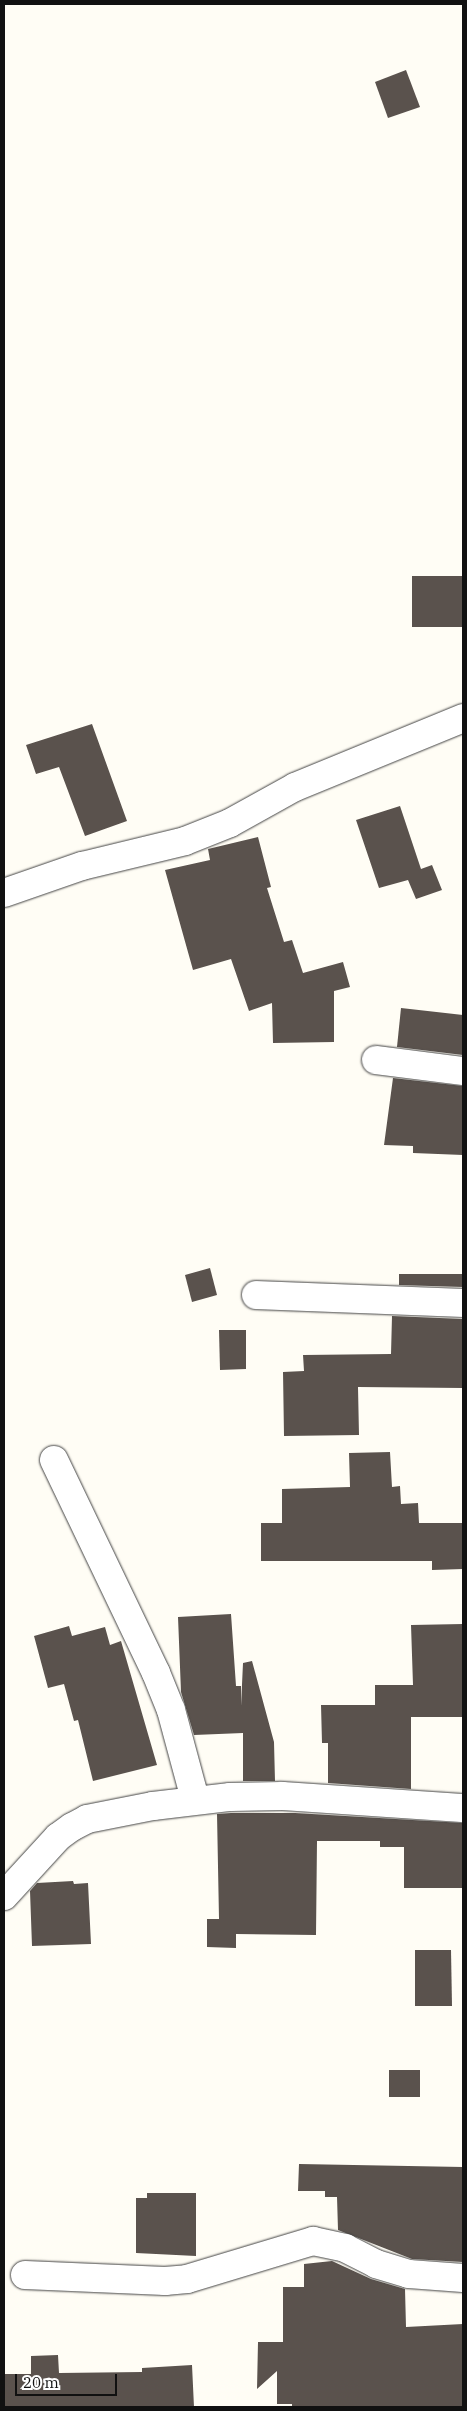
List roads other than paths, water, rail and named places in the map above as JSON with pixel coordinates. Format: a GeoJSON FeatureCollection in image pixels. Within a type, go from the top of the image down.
{"type":"FeatureCollection","features":[{"type":"Feature","properties":{"kind":"street"},"geometry":{"type":"LineString","coordinates":[[4,893],[82,866],[185,841],[230,823],[295,787],[463,718]]}},
{"type":"Feature","properties":{"kind":"street"},"geometry":{"type":"LineString","coordinates":[[376,1060],[463,1071]]}},
{"type":"Feature","properties":{"kind":"street"},"geometry":{"type":"LineString","coordinates":[[256,1295],[463,1303]]}},
{"type":"Feature","properties":{"kind":"street"},"geometry":{"type":"LineString","coordinates":[[54,1460],[156,1673],[171,1710],[195,1800]]}},
{"type":"Feature","properties":{"kind":"street"},"geometry":{"type":"LineString","coordinates":[[4,1896],[58,1837],[87,1819],[195,1800],[282,1796],[463,1808]]}},
{"type":"Feature","properties":{"kind":"street"},"geometry":{"type":"LineString","coordinates":[[25,2276],[157,2281],[187,2279],[312,2241],[346,2248],[376,2264],[409,2274],[463,2278]]}}]}
